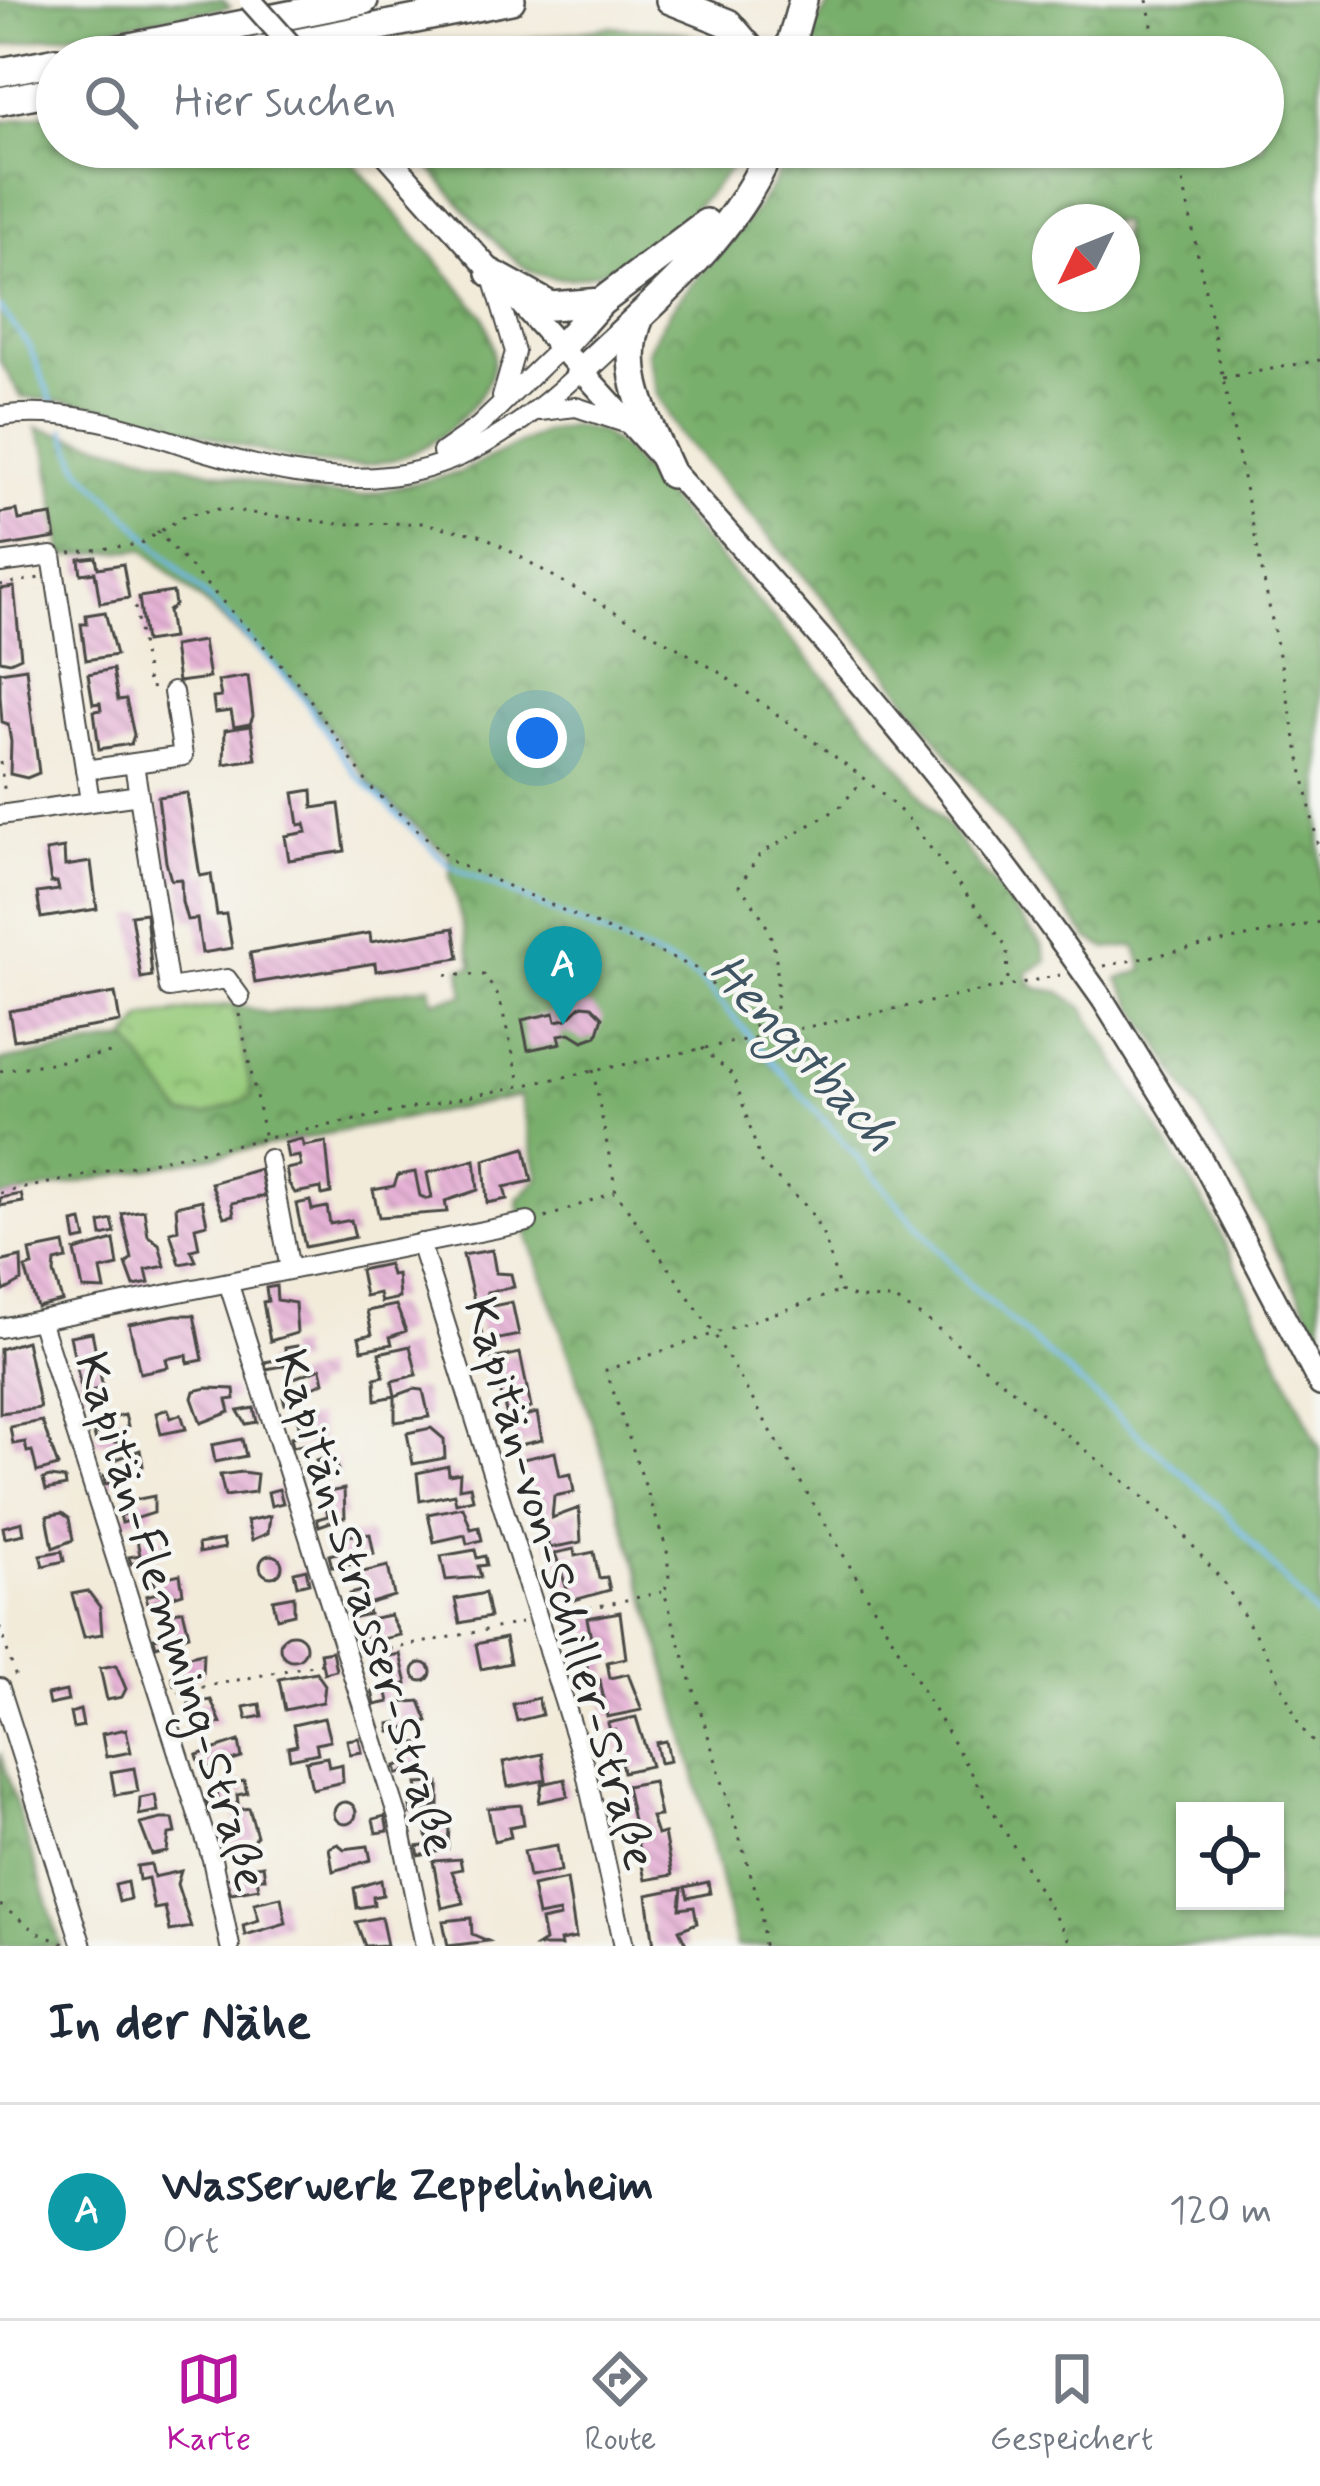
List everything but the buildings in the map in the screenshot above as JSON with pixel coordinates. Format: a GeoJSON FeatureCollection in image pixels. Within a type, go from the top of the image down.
{"type":"FeatureCollection","features":[{"type":"Feature","properties":{"kind":"highway"},"geometry":{"type":"LineString","coordinates":[[185,36],[364,0]]}},
{"type":"Feature","properties":{"kind":"highway"},"geometry":{"type":"LineString","coordinates":[[331,36],[511,0]]}},
{"type":"Feature","properties":{"kind":"highway"},"geometry":{"type":"LineString","coordinates":[[670,0],[728,23],[739,36]]}},
{"type":"Feature","properties":{"kind":"highway"},"geometry":{"type":"LineString","coordinates":[[793,36],[803,0]]}},
{"type":"Feature","properties":{"kind":"highway"},"geometry":{"type":"LineString","coordinates":[[0,72],[36,66]]}},
{"type":"Feature","properties":{"kind":"highway"},"geometry":{"type":"LineString","coordinates":[[0,101],[36,94]]}},
{"type":"Feature","properties":{"kind":"highway"},"geometry":{"type":"LineString","coordinates":[[559,349],[601,302],[722,207],[747,168]]}},
{"type":"Feature","properties":{"kind":"highway"},"geometry":{"type":"LineString","coordinates":[[580,371],[643,312],[735,212],[759,168]]}},
{"type":"Feature","properties":{"kind":"highway"},"geometry":{"type":"LineString","coordinates":[[491,272],[551,306],[601,302]]}},
{"type":"Feature","properties":{"kind":"highway"},"geometry":{"type":"LineString","coordinates":[[643,312],[632,336],[634,381],[671,474]]}},
{"type":"Feature","properties":{"kind":"main road"},"geometry":{"type":"LineString","coordinates":[[250,0],[282,36]]}},
{"type":"Feature","properties":{"kind":"main road"},"geometry":{"type":"LineString","coordinates":[[399,168],[907,741],[993,846],[1103,1000],[1200,1157],[1320,1384]]}},
{"type":"Feature","properties":{"kind":"street"},"geometry":{"type":"LineString","coordinates":[[491,272],[514,352],[514,369],[498,407]]}},
{"type":"Feature","properties":{"kind":"street"},"geometry":{"type":"LineString","coordinates":[[400,473],[456,445],[559,349]]}},
{"type":"Feature","properties":{"kind":"street"},"geometry":{"type":"LineString","coordinates":[[0,416],[75,417],[146,432],[304,478],[354,480],[456,458],[530,414],[580,371]]}},
{"type":"Feature","properties":{"kind":"street"},"geometry":{"type":"LineString","coordinates":[[530,414],[576,407],[626,423]]}},
{"type":"Feature","properties":{"kind":"street"},"geometry":{"type":"LineString","coordinates":[[0,563],[53,566],[90,801]]}},
{"type":"Feature","properties":{"kind":"street"},"geometry":{"type":"LineString","coordinates":[[85,770],[183,756],[173,692]]}},
{"type":"Feature","properties":{"kind":"street"},"geometry":{"type":"LineString","coordinates":[[134,764],[169,988],[226,979],[240,997]]}},
{"type":"Feature","properties":{"kind":"street"},"geometry":{"type":"LineString","coordinates":[[4,814],[139,795]]}},
{"type":"Feature","properties":{"kind":"street"},"geometry":{"type":"LineString","coordinates":[[267,1149],[290,1269]]}},
{"type":"Feature","properties":{"kind":"street"},"geometry":{"type":"LineString","coordinates":[[0,1328],[528,1222]]}},
{"type":"Feature","properties":{"kind":"street","name":"Kapitän-von-Schiller-Straße"},"geometry":{"type":"LineString","coordinates":[[420,1243],[592,1790],[624,1946]]}},
{"type":"Feature","properties":{"kind":"street","name":"Kapitän-Strasser-Straße"},"geometry":{"type":"LineString","coordinates":[[228,1282],[398,1817],[425,1946]]}},
{"type":"Feature","properties":{"kind":"street","name":"Kapitän-Flemming-Straße"},"geometry":{"type":"LineString","coordinates":[[40,1320],[212,1858],[230,1946]]}},
{"type":"Feature","properties":{"kind":"street"},"geometry":{"type":"LineString","coordinates":[[0,1688],[81,1943]]}},
{"type":"Feature","properties":{"kind":"path"},"geometry":{"type":"LineString","coordinates":[[1147,0],[1154,36]]}},
{"type":"Feature","properties":{"kind":"path"},"geometry":{"type":"LineString","coordinates":[[1180,168],[1320,857]]}},
{"type":"Feature","properties":{"kind":"path"},"geometry":{"type":"LineString","coordinates":[[1221,379],[1320,359]]}},
{"type":"Feature","properties":{"kind":"path"},"geometry":{"type":"LineString","coordinates":[[0,585],[145,542],[186,515],[220,509],[340,524],[422,523],[484,536],[719,671],[864,778],[905,815],[1006,947],[1008,985]]}},
{"type":"Feature","properties":{"kind":"path"},"geometry":{"type":"LineString","coordinates":[[156,531],[299,685],[370,787],[434,847],[453,862],[694,968],[762,1035]]}},
{"type":"Feature","properties":{"kind":"path"},"geometry":{"type":"LineString","coordinates":[[134,607],[149,688],[171,686],[173,692]]}},
{"type":"Feature","properties":{"kind":"path"},"geometry":{"type":"LineString","coordinates":[[0,762],[4,814]]}},
{"type":"Feature","properties":{"kind":"path"},"geometry":{"type":"LineString","coordinates":[[774,1033],[776,951],[769,920],[740,886],[760,854],[839,808],[864,778]]}},
{"type":"Feature","properties":{"kind":"path"},"geometry":{"type":"LineString","coordinates":[[1097,967],[1320,922]]}},
{"type":"Feature","properties":{"kind":"path"},"geometry":{"type":"LineString","coordinates":[[0,1193],[267,1149],[521,1084],[1061,974]]}},
{"type":"Feature","properties":{"kind":"path"},"geometry":{"type":"LineString","coordinates":[[446,975],[484,975],[499,997],[521,1084]]}},
{"type":"Feature","properties":{"kind":"path"},"geometry":{"type":"LineString","coordinates":[[240,997],[238,1008],[267,1149]]}},
{"type":"Feature","properties":{"kind":"path"},"geometry":{"type":"LineString","coordinates":[[701,1048],[734,1076],[761,1162],[809,1209],[825,1239],[840,1291]]}},
{"type":"Feature","properties":{"kind":"path"},"geometry":{"type":"LineString","coordinates":[[0,1071],[118,1052]]}},
{"type":"Feature","properties":{"kind":"path"},"geometry":{"type":"LineString","coordinates":[[593,1070],[616,1192],[713,1332],[1072,1946]]}},
{"type":"Feature","properties":{"kind":"path"},"geometry":{"type":"LineString","coordinates":[[528,1222],[568,1213],[616,1192]]}},
{"type":"Feature","properties":{"kind":"path"},"geometry":{"type":"LineString","coordinates":[[764,1946],[761,1908],[664,1592],[669,1578],[668,1550],[606,1370],[713,1332],[840,1291],[856,1298],[894,1299],[930,1322],[1171,1520],[1225,1585],[1268,1656],[1300,1726],[1320,1751]]}},
{"type":"Feature","properties":{"kind":"path"},"geometry":{"type":"LineString","coordinates":[[159,1695],[664,1592]]}},
{"type":"Feature","properties":{"kind":"path"},"geometry":{"type":"LineString","coordinates":[[0,1905],[52,1940],[81,1943]]}},
{"type":"Feature","properties":{"kind":"green space"},"geometry":{"type":"Polygon","coordinates":[[[0,0],[223,0],[230,7],[36,36],[36,40],[0,46],[0,0]]]}},
{"type":"Feature","properties":{"kind":"green space"},"geometry":{"type":"Polygon","coordinates":[[[833,0],[1320,0],[1320,1335],[1235,1169],[1118,979],[1144,970],[1135,946],[1107,949],[1088,938],[879,662],[680,435],[657,394],[647,353],[680,299],[741,228],[781,168],[1284,168],[1284,36],[812,36],[833,0]]]}},
{"type":"Feature","properties":{"kind":"green space"},"geometry":{"type":"Polygon","coordinates":[[[610,27],[688,36],[549,36],[610,27]]]}},
{"type":"Feature","properties":{"kind":"green space"},"geometry":{"type":"Polygon","coordinates":[[[36,116],[36,168],[358,168],[483,315],[493,363],[480,396],[441,436],[408,455],[375,464],[340,466],[267,453],[108,409],[22,398],[0,361],[0,122],[36,116]]]}},
{"type":"Feature","properties":{"kind":"green space"},"geometry":{"type":"Polygon","coordinates":[[[430,168],[730,168],[677,224],[646,248],[581,277],[549,277],[520,264],[430,168]]]}},
{"type":"Feature","properties":{"kind":"green space"},"geometry":{"type":"Polygon","coordinates":[[[572,426],[599,431],[623,449],[861,718],[1042,945],[1047,961],[1026,974],[1036,988],[1060,992],[1083,1008],[1213,1218],[1320,1449],[1320,1946],[736,1946],[640,1575],[519,1212],[518,1199],[539,1178],[520,1096],[0,1198],[0,1061],[127,1040],[143,1018],[234,1004],[269,1014],[430,986],[433,1001],[464,995],[461,968],[473,966],[450,876],[451,858],[371,785],[298,686],[143,549],[63,557],[47,452],[36,428],[299,493],[360,496],[458,473],[546,431],[572,426]]]}},
{"type":"Feature","properties":{"kind":"green space"},"geometry":{"type":"Polygon","coordinates":[[[234,1004],[252,1097],[206,1115],[183,1115],[128,1040],[143,1018],[234,1004]]]}},
{"type":"Feature","properties":{"kind":"green space"},"geometry":{"type":"Polygon","coordinates":[[[0,1753],[61,1946],[0,1946],[0,1753]]]}},
{"type":"Feature","properties":{"kind":"waterway","name":"Hengstbach"},"geometry":{"type":"LineString","coordinates":[[0,308],[29,346],[54,406]]}},
{"type":"Feature","properties":{"kind":"waterway","name":"Hengstbach"},"geometry":{"type":"LineString","coordinates":[[64,429],[80,468],[295,687],[355,774],[450,866],[681,968],[702,982],[969,1284],[1219,1506],[1320,1620]]}},
{"type":"Feature","properties":{"kind":"place","name":"Wasserwerk Zeppelinheim"},"geometry":{"type":"Point","coordinates":[563,1025]}}]}
